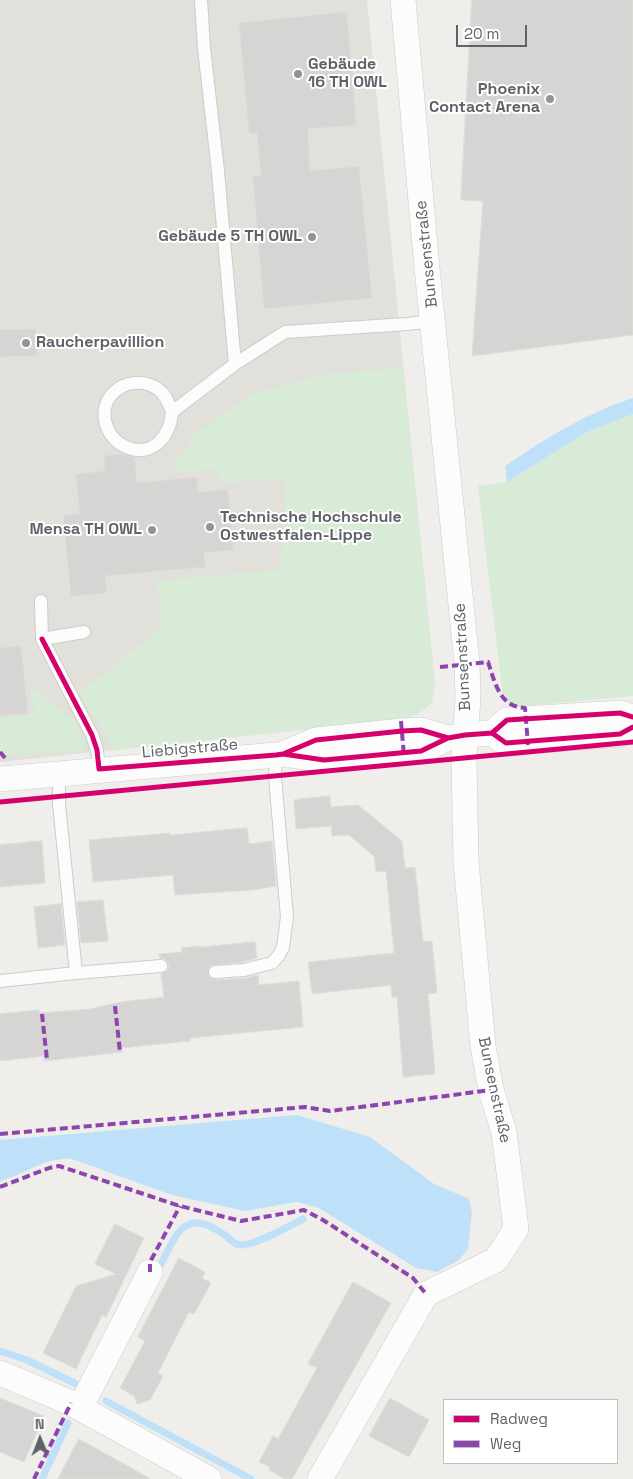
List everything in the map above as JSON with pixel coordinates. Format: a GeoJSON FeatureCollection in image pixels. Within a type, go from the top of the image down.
{"type":"FeatureCollection","features":[{"type":"Feature","properties":{"kind":"street","name":"Bunsenstraße"},"geometry":{"type":"LineString","coordinates":[[320,1479],[426,1294],[496,1260],[516,1229],[504,1132],[491,1090],[483,1046],[466,862],[456,736],[468,696],[467,664],[403,0]]}},
{"type":"Feature","properties":{"kind":"street","name":"Liebigstraße"},"geometry":{"type":"LineString","coordinates":[[0,779],[279,754],[316,740],[402,731],[421,730],[456,736],[492,733],[507,720],[620,713],[633,717]]}},
{"type":"Feature","properties":{"kind":"street","name":"Liebigstraße"},"geometry":{"type":"LineString","coordinates":[[492,733],[506,743],[620,734],[633,727]]}},
{"type":"Feature","properties":{"kind":"street"},"geometry":{"type":"LineString","coordinates":[[80,1408],[150,1272]]}},
{"type":"Feature","properties":{"kind":"street"},"geometry":{"type":"LineString","coordinates":[[0,1373],[80,1408],[209,1479]]}},
{"type":"Feature","properties":{"kind":"lane"},"geometry":{"type":"LineString","coordinates":[[202,0],[204,48],[218,171],[235,364]]}},
{"type":"Feature","properties":{"kind":"lane"},"geometry":{"type":"LineString","coordinates":[[172,412],[168,400],[160,390],[148,384],[135,382],[123,386],[113,394],[106,405],[104,415],[110,435],[123,446],[139,450],[150,448],[160,442],[167,434],[171,424],[172,412],[235,364],[285,332],[433,321]]}},
{"type":"Feature","properties":{"kind":"lane"},"geometry":{"type":"LineString","coordinates":[[41,601],[42,639],[92,735],[97,750],[99,769]]}},
{"type":"Feature","properties":{"kind":"lane"},"geometry":{"type":"LineString","coordinates":[[42,639],[84,632]]}},
{"type":"Feature","properties":{"kind":"lane"},"geometry":{"type":"LineString","coordinates":[[215,972],[244,970],[272,963],[283,947],[287,917],[275,777],[279,754]]}},
{"type":"Feature","properties":{"kind":"lane"},"geometry":{"type":"LineString","coordinates":[[59,773],[59,804],[76,973]]}},
{"type":"Feature","properties":{"kind":"lane"},"geometry":{"type":"LineString","coordinates":[[0,981],[161,966]]}},
{"type":"Feature","properties":{"kind":"shaded area","name":"Technische Hochschule Ostwestfalen-Lippe"},"geometry":{"type":"Polygon","coordinates":[[[0,0],[367,0],[435,685],[432,703],[418,714],[403,719],[0,762],[0,0]]]}},
{"type":"Feature","properties":{"kind":"green space"},"geometry":{"type":"Polygon","coordinates":[[[403,368],[435,685],[432,703],[418,714],[403,719],[116,750],[78,693],[162,628],[157,581],[280,570],[286,481],[219,482],[216,469],[177,472],[174,461],[189,447],[193,435],[253,394],[325,374],[403,368]]]}},
{"type":"Feature","properties":{"kind":"green space"},"geometry":{"type":"Polygon","coordinates":[[[633,414],[633,696],[512,707],[503,698],[478,486],[507,482],[585,433],[633,414]]]}},
{"type":"Feature","properties":{"kind":"green space"},"geometry":{"type":"Polygon","coordinates":[[[30,686],[76,722],[87,750],[0,756],[0,718],[35,714],[30,686]]]}},
{"type":"Feature","properties":{"kind":"water"},"geometry":{"type":"Polygon","coordinates":[[[633,398],[633,414],[585,433],[507,482],[505,466],[520,456],[582,419],[633,398]]]}},
{"type":"Feature","properties":{"kind":"water"},"geometry":{"type":"Polygon","coordinates":[[[297,1115],[370,1137],[434,1184],[469,1199],[472,1213],[468,1249],[459,1260],[437,1272],[416,1268],[319,1208],[297,1202],[245,1211],[172,1195],[72,1159],[44,1163],[0,1181],[0,1140],[297,1115]]]}},
{"type":"Feature","properties":{"kind":"building","name":"Phoenix Contact Arena"},"geometry":{"type":"Polygon","coordinates":[[[472,0],[633,0],[633,335],[472,356],[483,201],[461,200],[472,0]]]}},
{"type":"Feature","properties":{"kind":"building"},"geometry":{"type":"Polygon","coordinates":[[[347,12],[356,125],[308,129],[310,171],[359,166],[372,298],[264,309],[253,176],[261,175],[257,133],[249,133],[239,23],[347,12]]]}},
{"type":"Feature","properties":{"kind":"building"},"geometry":{"type":"Polygon","coordinates":[[[36,329],[37,356],[0,357],[0,330],[36,329]]]}},
{"type":"Feature","properties":{"kind":"building"},"geometry":{"type":"Polygon","coordinates":[[[122,454],[135,458],[137,483],[197,477],[198,492],[228,489],[234,550],[204,553],[205,567],[105,576],[107,593],[71,596],[63,515],[80,514],[76,474],[105,471],[104,456],[122,454]]]}},
{"type":"Feature","properties":{"kind":"building"},"geometry":{"type":"Polygon","coordinates":[[[21,646],[28,713],[0,716],[0,648],[21,646]]]}},
{"type":"Feature","properties":{"kind":"building"},"geometry":{"type":"Polygon","coordinates":[[[330,796],[331,807],[358,805],[402,841],[405,868],[415,867],[423,942],[432,941],[437,993],[428,994],[435,1074],[403,1077],[397,997],[392,997],[391,985],[312,994],[308,962],[394,953],[386,871],[376,872],[374,856],[349,835],[332,836],[331,826],[296,829],[294,800],[330,796]]]}},
{"type":"Feature","properties":{"kind":"building"},"geometry":{"type":"Polygon","coordinates":[[[247,828],[249,844],[272,841],[276,886],[253,890],[175,895],[173,875],[93,882],[89,840],[247,828]]]}},
{"type":"Feature","properties":{"kind":"building"},"geometry":{"type":"Polygon","coordinates":[[[42,841],[45,883],[0,887],[0,845],[42,841]]]}},
{"type":"Feature","properties":{"kind":"building"},"geometry":{"type":"Polygon","coordinates":[[[103,900],[108,941],[81,943],[77,902],[103,900]]]}},
{"type":"Feature","properties":{"kind":"building"},"geometry":{"type":"Polygon","coordinates":[[[61,904],[65,945],[38,948],[34,907],[61,904]]]}},
{"type":"Feature","properties":{"kind":"building"},"geometry":{"type":"Polygon","coordinates":[[[255,942],[257,958],[243,962],[211,965],[208,969],[208,976],[216,980],[258,975],[259,985],[299,981],[303,1027],[190,1038],[190,1041],[121,1048],[122,1052],[44,1061],[44,1056],[0,1061],[0,1014],[39,1010],[39,1013],[90,1009],[121,1002],[164,997],[161,974],[168,970],[169,965],[165,959],[160,958],[159,954],[182,952],[181,948],[255,942]]]}},
{"type":"Feature","properties":{"kind":"building"},"geometry":{"type":"Polygon","coordinates":[[[115,1224],[144,1238],[106,1317],[102,1315],[76,1369],[43,1353],[76,1286],[116,1274],[95,1264],[115,1224]]]}},
{"type":"Feature","properties":{"kind":"building"},"geometry":{"type":"Polygon","coordinates":[[[179,1258],[205,1272],[202,1278],[211,1283],[194,1314],[189,1312],[158,1373],[163,1376],[150,1400],[137,1404],[134,1396],[120,1388],[145,1341],[138,1337],[179,1258]]]}},
{"type":"Feature","properties":{"kind":"building"},"geometry":{"type":"Polygon","coordinates":[[[353,1282],[391,1303],[292,1479],[285,1479],[269,1470],[270,1467],[259,1462],[273,1436],[278,1439],[317,1368],[308,1364],[353,1282]]]}},
{"type":"Feature","properties":{"kind":"building"},"geometry":{"type":"Polygon","coordinates":[[[0,1398],[44,1416],[24,1462],[0,1452],[0,1398]]]}},
{"type":"Feature","properties":{"kind":"building"},"geometry":{"type":"Polygon","coordinates":[[[390,1398],[429,1420],[409,1457],[369,1436],[390,1398]]]}},
{"type":"Feature","properties":{"kind":"building"},"geometry":{"type":"Polygon","coordinates":[[[79,1439],[151,1479],[58,1479],[79,1439]]]}},
{"type":"Feature","properties":{"kind":"waterway"},"geometry":{"type":"LineString","coordinates":[[160,1266],[178,1234],[184,1227],[192,1223],[201,1223],[212,1227],[236,1244],[242,1245],[264,1238],[303,1219]]}},
{"type":"Feature","properties":{"kind":"waterway"},"geometry":{"type":"LineString","coordinates":[[0,1351],[27,1360],[76,1384]]}},
{"type":"Feature","properties":{"kind":"waterway"},"geometry":{"type":"LineString","coordinates":[[106,1401],[251,1479]]}},
{"type":"Feature","properties":{"kind":"waterway"},"geometry":{"type":"LineString","coordinates":[[42,1479],[68,1423]]}},
{"type":"Feature","properties":{"kind":"marked path"},"geometry":{"type":"LineString","coordinates":[[440,667],[488,662],[499,692],[509,703],[516,707],[525,708],[528,745]]}},
{"type":"Feature","properties":{"kind":"marked path"},"geometry":{"type":"LineString","coordinates":[[401,721],[404,756]]}},
{"type":"Feature","properties":{"kind":"marked path"},"geometry":{"type":"LineString","coordinates":[[0,752],[5,758]]}},
{"type":"Feature","properties":{"kind":"marked path"},"geometry":{"type":"LineString","coordinates":[[115,1006],[120,1052]]}},
{"type":"Feature","properties":{"kind":"marked path"},"geometry":{"type":"LineString","coordinates":[[42,1014],[47,1060]]}},
{"type":"Feature","properties":{"kind":"marked path"},"geometry":{"type":"LineString","coordinates":[[0,1134],[305,1107],[330,1111],[491,1090]]}},
{"type":"Feature","properties":{"kind":"marked path"},"geometry":{"type":"LineString","coordinates":[[0,1187],[59,1166],[180,1206],[241,1221],[304,1210],[323,1220],[413,1278],[426,1294]]}},
{"type":"Feature","properties":{"kind":"marked path"},"geometry":{"type":"LineString","coordinates":[[150,1272],[150,1262],[180,1206]]}},
{"type":"Feature","properties":{"kind":"marked path"},"geometry":{"type":"LineString","coordinates":[[34,1479],[71,1403]]}},
{"type":"Feature","properties":{"kind":"cycle path"},"geometry":{"type":"LineString","coordinates":[[42,639],[92,735],[97,750],[99,769],[276,755],[283,754],[316,740],[402,731],[421,730],[448,738]]}},
{"type":"Feature","properties":{"kind":"cycle path"},"geometry":{"type":"LineString","coordinates":[[283,754],[324,760],[421,751],[448,738],[492,733],[507,720],[620,713],[633,717]]}},
{"type":"Feature","properties":{"kind":"cycle path"},"geometry":{"type":"LineString","coordinates":[[492,733],[506,743],[620,734],[633,727]]}},
{"type":"Feature","properties":{"kind":"cycle path"},"geometry":{"type":"LineString","coordinates":[[0,802],[633,742]]}},
{"type":"Feature","properties":{"kind":"place","name":"Gebäude 16 TH OWL"},"geometry":{"type":"Point","coordinates":[298,74]}},
{"type":"Feature","properties":{"kind":"place","name":"Phoenix Contact Arena"},"geometry":{"type":"Point","coordinates":[550,99]}},
{"type":"Feature","properties":{"kind":"place","name":"Gebäude 5 TH OWL"},"geometry":{"type":"Point","coordinates":[312,237]}},
{"type":"Feature","properties":{"kind":"place","name":"Raucherpavillion"},"geometry":{"type":"Point","coordinates":[26,343]}},
{"type":"Feature","properties":{"kind":"place","name":"Technische Hochschule Ostwestfalen-Lippe"},"geometry":{"type":"Point","coordinates":[210,527]}},
{"type":"Feature","properties":{"kind":"place","name":"Mensa TH OWL"},"geometry":{"type":"Point","coordinates":[152,530]}}]}
